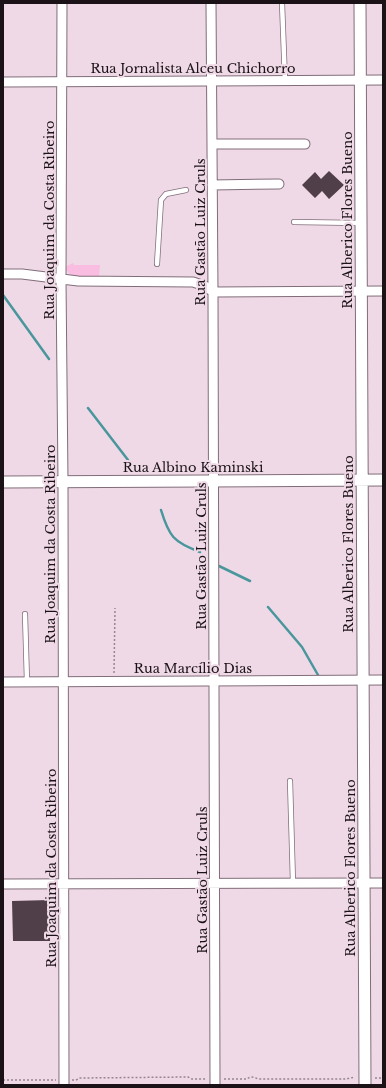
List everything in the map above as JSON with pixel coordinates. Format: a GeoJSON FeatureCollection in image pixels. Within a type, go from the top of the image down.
{"type":"FeatureCollection","features":[{"type":"Feature","properties":{"kind":"street","name":"Rua Joaquim da Costa Ribeiro"},"geometry":{"type":"LineString","coordinates":[[62,3],[61,280],[63,482],[64,1085]]}},
{"type":"Feature","properties":{"kind":"street","name":"Rua Gastão Luiz Cruls"},"geometry":{"type":"LineString","coordinates":[[211,3],[214,481],[215,1085]]}},
{"type":"Feature","properties":{"kind":"street","name":"Rua Alberico Flores Bueno"},"geometry":{"type":"LineString","coordinates":[[360,3],[365,1085]]}},
{"type":"Feature","properties":{"kind":"street","name":"Rua Jornalista Alceu Chichorro"},"geometry":{"type":"LineString","coordinates":[[3,82],[383,80]]}},
{"type":"Feature","properties":{"kind":"street"},"geometry":{"type":"LineString","coordinates":[[212,144],[305,144]]}},
{"type":"Feature","properties":{"kind":"street"},"geometry":{"type":"LineString","coordinates":[[212,185],[280,184]]}},
{"type":"Feature","properties":{"kind":"street"},"geometry":{"type":"LineString","coordinates":[[3,274],[22,274],[61,280],[91,282],[193,282],[205,286],[213,292],[383,291]]}},
{"type":"Feature","properties":{"kind":"street","name":"Rua Albino Kaminski"},"geometry":{"type":"LineString","coordinates":[[3,482],[383,480]]}},
{"type":"Feature","properties":{"kind":"street","name":"Rua Marcílio Dias"},"geometry":{"type":"LineString","coordinates":[[3,682],[383,680]]}},
{"type":"Feature","properties":{"kind":"street"},"geometry":{"type":"LineString","coordinates":[[3,884],[383,883]]}},
{"type":"Feature","properties":{"kind":"lane"},"geometry":{"type":"LineString","coordinates":[[282,3],[285,81]]}},
{"type":"Feature","properties":{"kind":"lane"},"geometry":{"type":"LineString","coordinates":[[157,264],[161,200],[166,194],[186,190]]}},
{"type":"Feature","properties":{"kind":"lane"},"geometry":{"type":"LineString","coordinates":[[294,222],[361,223]]}},
{"type":"Feature","properties":{"kind":"lane"},"geometry":{"type":"LineString","coordinates":[[25,614],[27,682]]}},
{"type":"Feature","properties":{"kind":"lane"},"geometry":{"type":"LineString","coordinates":[[290,781],[293,883]]}},
{"type":"Feature","properties":{"kind":"path"},"geometry":{"type":"LineString","coordinates":[[114,681],[115,608]]}},
{"type":"Feature","properties":{"kind":"path"},"geometry":{"type":"LineString","coordinates":[[76,1080],[80,1078],[188,1077],[192,1080],[204,1079]]}},
{"type":"Feature","properties":{"kind":"path"},"geometry":{"type":"LineString","coordinates":[[227,1079],[346,1079],[354,1077]]}},
{"type":"Feature","properties":{"kind":"path"},"geometry":{"type":"LineString","coordinates":[[3,1080],[52,1080]]}},
{"type":"Feature","properties":{"kind":"shaded area"},"geometry":{"type":"Polygon","coordinates":[[[73,263],[74,265],[100,265],[99,278],[79,277],[71,274],[65,267],[73,263]]]}},
{"type":"Feature","properties":{"kind":"building"},"geometry":{"type":"Polygon","coordinates":[[[329,171],[344,185],[329,199],[322,191],[315,198],[302,185],[315,172],[321,179],[329,171]]]}},
{"type":"Feature","properties":{"kind":"building"},"geometry":{"type":"Polygon","coordinates":[[[50,900],[50,941],[13,941],[12,901],[50,900]]]}},
{"type":"Feature","properties":{"kind":"waterway"},"geometry":{"type":"LineString","coordinates":[[3,295],[49,359]]}},
{"type":"Feature","properties":{"kind":"waterway"},"geometry":{"type":"LineString","coordinates":[[88,408],[128,460]]}},
{"type":"Feature","properties":{"kind":"waterway"},"geometry":{"type":"LineString","coordinates":[[161,510],[173,537],[184,545],[200,552]]}},
{"type":"Feature","properties":{"kind":"waterway"},"geometry":{"type":"LineString","coordinates":[[219,566],[250,581]]}},
{"type":"Feature","properties":{"kind":"waterway"},"geometry":{"type":"LineString","coordinates":[[268,607],[302,647],[318,675]]}}]}
